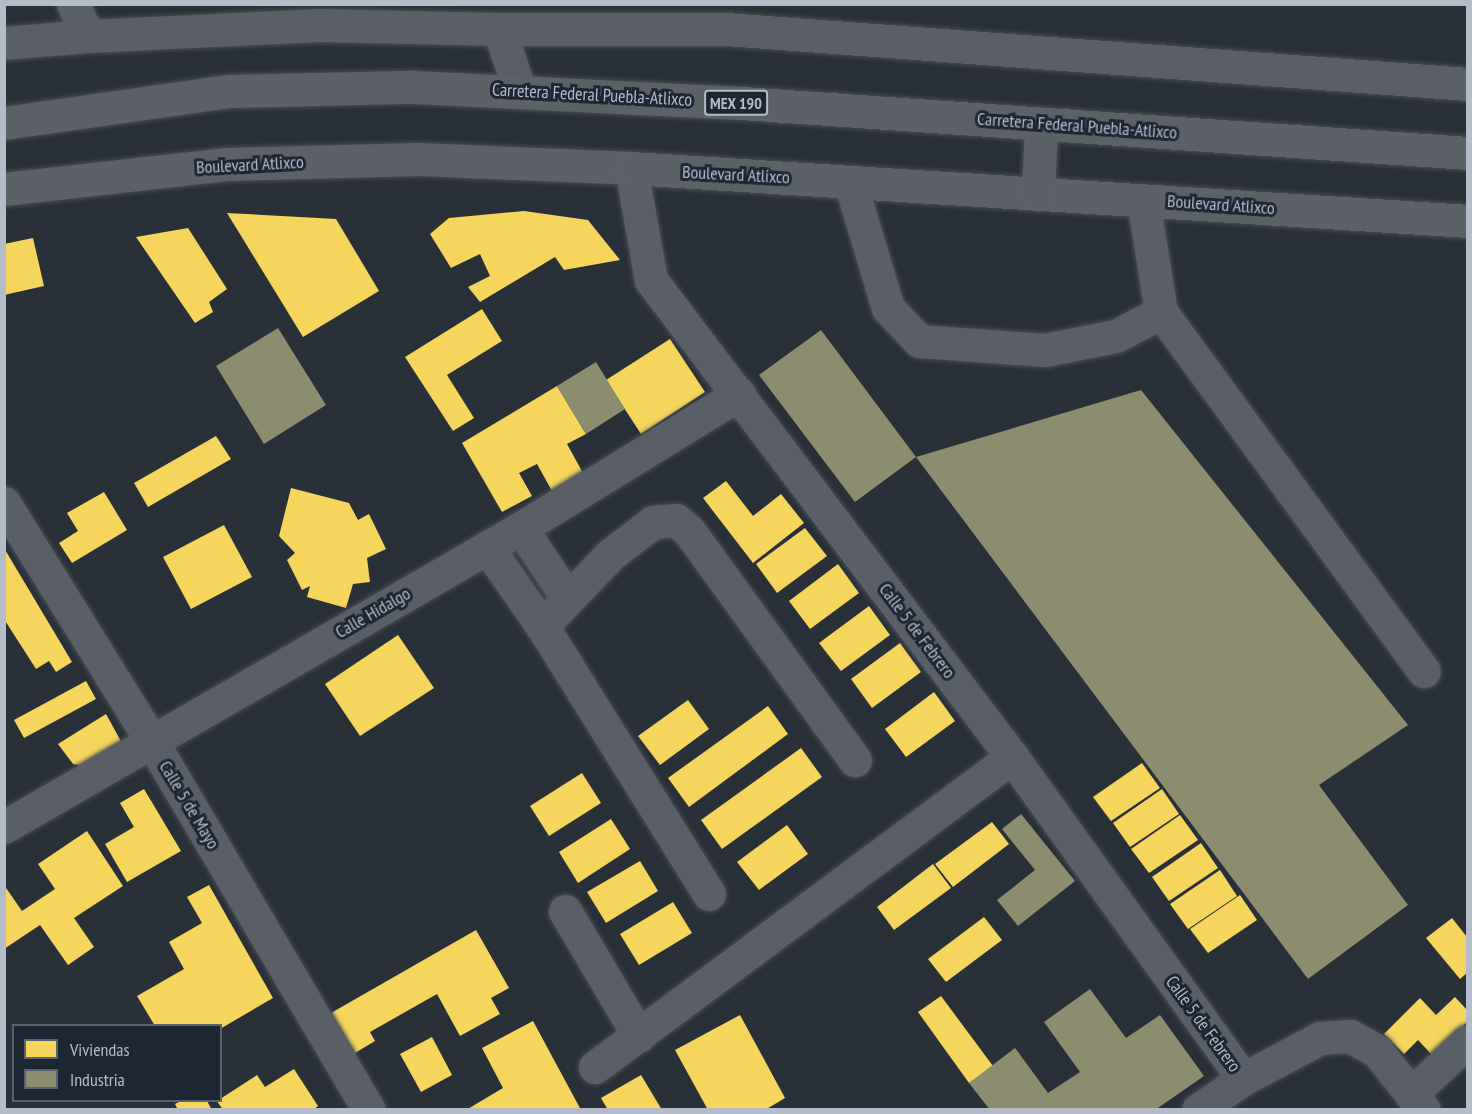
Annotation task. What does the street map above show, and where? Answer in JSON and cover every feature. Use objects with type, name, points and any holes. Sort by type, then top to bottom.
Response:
[{"type":"main road","name":"Carretera Federal Puebla-Atlixco","points":[[4,123],[230,91],[413,87],[520,91],[1467,153]]},
{"type":"main road","points":[[1038,194],[1041,124]]},
{"type":"main road","name":"Boulevard Atlixco","points":[[5,190],[226,164],[419,159],[631,168],[1467,220]]},
{"type":"street","points":[[73,4],[88,36]]},
{"type":"street","points":[[4,44],[325,15],[499,29],[726,29],[1467,84]]},
{"type":"street","points":[[499,29],[520,91]]},
{"type":"street","name":"Calle 5 de Febrero","points":[[631,168],[651,280],[1012,757],[1243,1079]]},
{"type":"street","points":[[850,182],[888,308],[919,341],[1045,350],[1116,336],[1161,312]]},
{"type":"street","points":[[1143,200],[1161,312],[1424,671]]},
{"type":"street","name":"Calle Hidalgo","points":[[4,827],[521,528],[739,394]]},
{"type":"street","name":"Calle 5 de Mayo","points":[[4,504],[151,740],[369,1110]]},
{"type":"street","points":[[542,626],[610,555],[653,522],[676,520],[688,531],[855,760]]},
{"type":"street","points":[[521,528],[568,599]]},
{"type":"street","points":[[487,547],[542,626],[709,894]]},
{"type":"street","points":[[596,1067],[1012,757]]},
{"type":"street","points":[[565,911],[639,1036]]},
{"type":"street","points":[[1198,1110],[1243,1079],[1320,1038],[1350,1036],[1377,1051],[1418,1101],[1467,1041]]},
{"type":"building: Viviendas","points":[[524,211],[588,220],[620,260],[564,270],[555,257],[480,302],[468,287],[490,276],[480,254],[451,268],[430,234],[449,218]]},
{"type":"building: Viviendas","points":[[227,213],[336,219],[379,291],[303,337]]},
{"type":"building: Viviendas","points":[[188,228],[227,289],[209,302],[213,312],[195,323],[136,237]]},
{"type":"building: Viviendas","points":[[33,238],[44,286],[4,295],[4,244]]},
{"type":"building: Viviendas","points":[[482,309],[502,341],[447,375],[474,418],[453,431],[405,357]]},
{"type":"building: Viviendas","points":[[670,339],[705,392],[641,434],[606,380]]},
{"type":"building: Viviendas","points":[[557,386],[586,434],[567,444],[583,473],[552,491],[537,464],[519,473],[532,496],[502,512],[462,443]]},
{"type":"building: Viviendas","points":[[216,436],[231,459],[148,507],[134,483]]},
{"type":"building: Viviendas","points":[[726,481],[753,516],[781,494],[804,523],[753,563],[703,498]]},
{"type":"building: Viviendas","points":[[291,488],[349,503],[358,520],[369,514],[386,549],[367,558],[370,582],[353,584],[346,608],[307,597],[310,586],[302,590],[287,560],[295,553],[279,536]]},
{"type":"building: Viviendas","points":[[104,492],[127,530],[72,563],[59,543],[78,531],[67,513]]},
{"type":"building: Viviendas","points":[[224,525],[252,577],[191,609],[163,557]]},
{"type":"building: Viviendas","points":[[805,528],[827,556],[777,593],[756,564]]},
{"type":"building: Viviendas","points":[[4,548],[72,662],[56,672],[49,661],[36,669],[4,619]]},
{"type":"building: Viviendas","points":[[838,564],[859,593],[810,629],[789,601]]},
{"type":"building: Viviendas","points":[[869,606],[890,635],[841,671],[819,643]]},
{"type":"building: Viviendas","points":[[398,635],[434,688],[360,736],[325,684]]},
{"type":"building: Viviendas","points":[[900,643],[921,672],[872,708],[851,679]]},
{"type":"building: Viviendas","points":[[86,681],[96,699],[24,738],[14,720]]},
{"type":"building: Viviendas","points":[[934,692],[955,721],[906,757],[885,729]]},
{"type":"building: Viviendas","points":[[688,700],[709,729],[660,765],[638,736]]},
{"type":"building: Viviendas","points":[[768,706],[788,734],[689,807],[668,778]]},
{"type":"building: Viviendas","points":[[106,714],[123,745],[85,766],[73,764],[58,744]]},
{"type":"building: Viviendas","points":[[801,748],[822,777],[722,849],[701,820]]},
{"type":"building: Viviendas","points":[[1142,763],[1160,788],[1111,821],[1093,797]]},
{"type":"building: Viviendas","points":[[582,773],[601,803],[549,836],[530,806]]},
{"type":"building: Viviendas","points":[[144,789],[181,851],[127,882],[105,844],[134,827],[120,803]]},
{"type":"building: Viviendas","points":[[1162,789],[1179,814],[1130,847],[1113,823]]},
{"type":"building: Viviendas","points":[[1180,815],[1198,840],[1149,873],[1131,849]]},
{"type":"building: Viviendas","points":[[611,819],[630,849],[578,883],[559,852]]},
{"type":"building: Viviendas","points":[[992,822],[1009,844],[953,887],[935,864]]},
{"type":"building: Viviendas","points":[[787,825],[808,854],[759,890],[737,862]]},
{"type":"building: Viviendas","points":[[87,831],[123,886],[74,918],[94,947],[68,965],[40,925],[4,949],[4,885],[22,911],[55,889],[38,864]]},
{"type":"building: Viviendas","points":[[1201,843],[1218,868],[1169,901],[1152,877]]},
{"type":"building: Viviendas","points":[[640,861],[658,891],[606,923],[587,892]]},
{"type":"building: Viviendas","points":[[933,864],[951,888],[894,930],[877,907]]},
{"type":"building: Viviendas","points":[[1220,870],[1237,896],[1188,929],[1170,904]]},
{"type":"building: Viviendas","points":[[209,885],[273,998],[222,1028],[222,1024],[154,1024],[137,996],[184,969],[169,942],[202,923],[187,897]]},
{"type":"building: Viviendas","points":[[1240,895],[1257,920],[1208,953],[1190,929]]},
{"type":"building: Viviendas","points":[[673,902],[692,933],[639,965],[620,934]]},
{"type":"building: Viviendas","points":[[984,917],[1002,940],[946,982],[928,959]]},
{"type":"building: Viviendas","points":[[1452,918],[1467,937],[1467,973],[1460,979],[1426,938]]},
{"type":"building: Viviendas","points":[[476,930],[509,988],[491,998],[500,1014],[460,1036],[437,994],[370,1032],[375,1041],[355,1053],[331,1013]]},
{"type":"building: Viviendas","points":[[941,996],[993,1066],[969,1083],[918,1012]]},
{"type":"building: Viviendas","points":[[1455,997],[1467,1010],[1467,1022],[1433,1056],[1418,1040],[1404,1054],[1384,1034],[1420,998],[1436,1015]]},
{"type":"building: Viviendas","points":[[740,1015],[785,1098],[765,1110],[708,1110],[675,1050]]},
{"type":"building: Viviendas","points":[[533,1021],[581,1110],[466,1110],[503,1088],[482,1048]]},
{"type":"building: Viviendas","points":[[432,1037],[452,1075],[421,1092],[400,1054]]},
{"type":"building: Viviendas","points":[[294,1069],[318,1106],[313,1110],[223,1110],[218,1102],[222,1102],[222,1098],[257,1075],[265,1087]]},
{"type":"building: Viviendas","points":[[641,1075],[662,1110],[608,1110],[601,1098]]},
{"type":"building: Viviendas","points":[[208,1102],[212,1110],[178,1110],[175,1104]]},
{"type":"building: Industria","points":[[278,328],[326,405],[264,444],[216,366]]},
{"type":"building: Industria","points":[[821,330],[916,457],[855,502],[759,375]]},
{"type":"building: Industria","points":[[596,362],[625,409],[586,434],[557,386]]},
{"type":"building: Industria","points":[[1141,390],[1408,725],[1319,785],[1408,905],[1308,979],[916,457]]},
{"type":"building: Industria","points":[[1021,814],[1075,881],[1018,926],[997,900],[1035,870],[1002,829]]},
{"type":"building: Industria","points":[[1090,989],[1126,1038],[1160,1015],[1204,1076],[1155,1110],[990,1110],[969,1083],[1015,1048],[1048,1093],[1080,1072],[1044,1022]]}]
